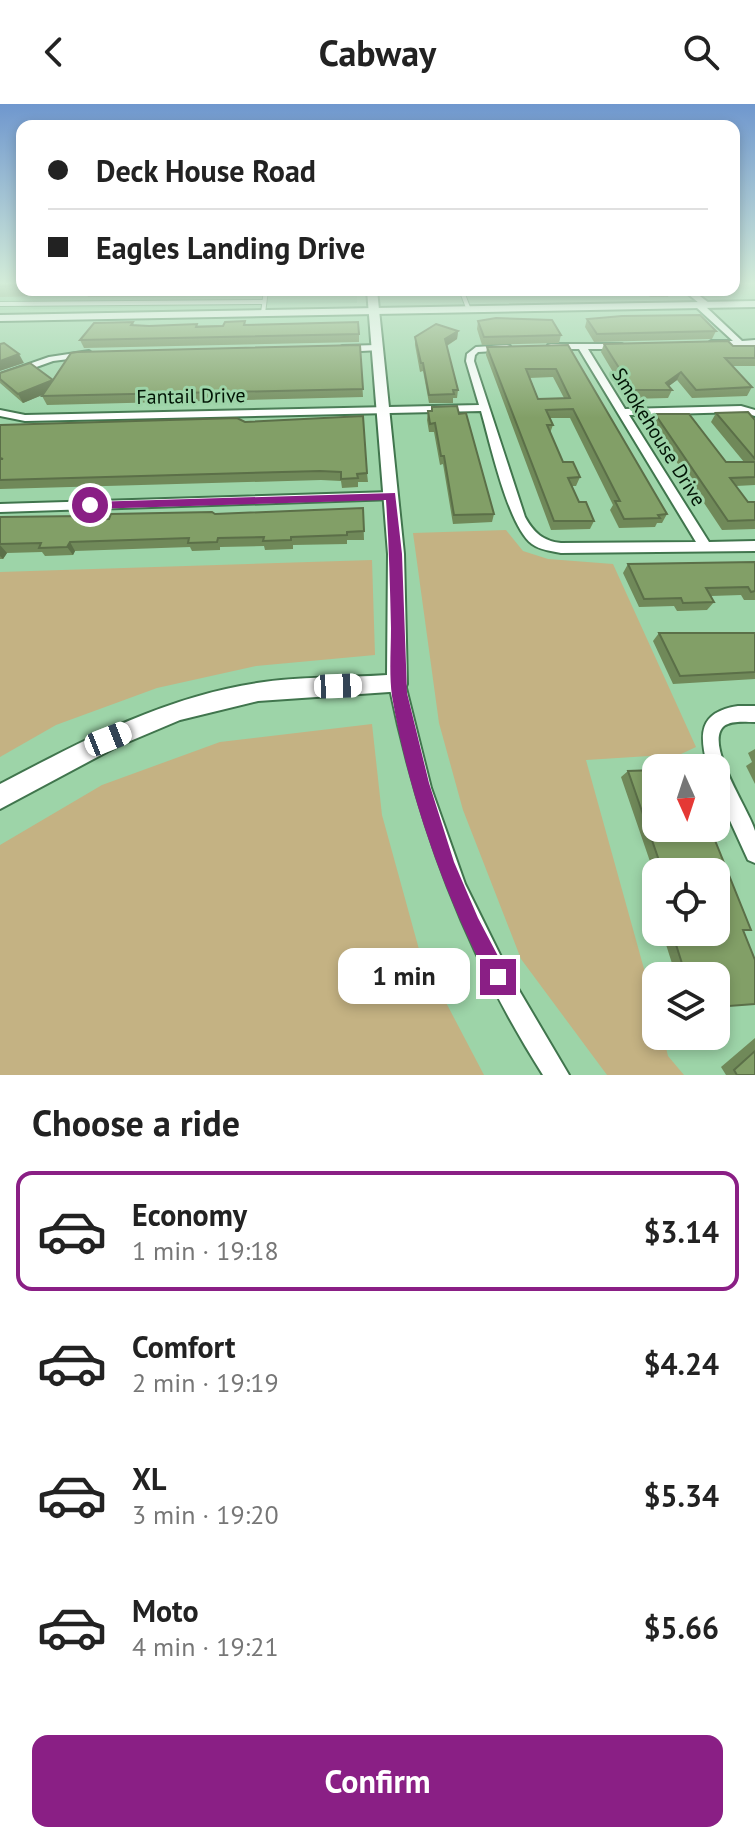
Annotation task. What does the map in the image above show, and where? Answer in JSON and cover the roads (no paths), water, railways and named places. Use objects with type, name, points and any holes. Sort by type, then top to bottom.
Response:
[{"type":"street","points":[[375,327],[396,554],[397,684],[421,783],[445,862],[471,925],[518,1016],[557,1075]]},
{"type":"street","points":[[723,327],[741,344]]},
{"type":"street","points":[[696,344],[755,343]]},
{"type":"street","points":[[537,348],[624,346]]},
{"type":"street","name":"Smokehouse Drive","points":[[582,347],[706,547]]},
{"type":"street","points":[[331,349],[377,348]]},
{"type":"street","points":[[522,348],[476,350],[471,354],[470,361],[519,517],[528,536],[542,546],[601,549],[755,546]]},
{"type":"street","points":[[0,377],[52,359],[100,353]]},
{"type":"street","name":"Fantail Drive","points":[[0,413],[25,418],[485,408]]},
{"type":"street","points":[[622,412],[741,409],[755,413]]},
{"type":"street","points":[[0,508],[391,496]]},
{"type":"street","points":[[0,797],[108,739],[179,710],[258,692],[397,684]]},
{"type":"street","points":[[755,714],[723,718],[712,726],[708,739],[713,759],[755,853]]}]
